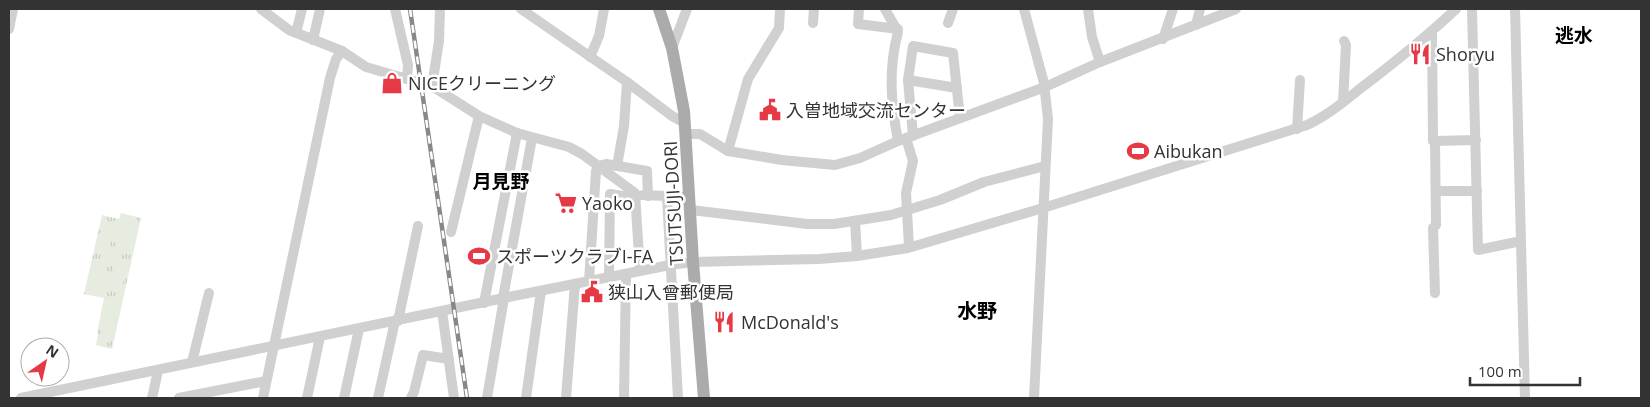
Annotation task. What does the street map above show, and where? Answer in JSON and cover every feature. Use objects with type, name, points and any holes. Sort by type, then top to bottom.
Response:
[{"type":"main road","name":"TSUTSUJI-DORI","points":[[659,9],[672,48],[686,128],[693,262],[704,398]]},
{"type":"street","points":[[9,29],[13,9]]},
{"type":"street","points":[[261,9],[289,30],[342,51],[366,67],[432,86],[479,116],[517,133],[569,147],[598,166],[636,195],[640,271]]},
{"type":"street","points":[[296,33],[302,9]]},
{"type":"street","points":[[314,40],[320,9]]},
{"type":"street","points":[[395,9],[408,65],[407,79]]},
{"type":"street","points":[[432,86],[440,41],[440,9]]},
{"type":"street","points":[[521,9],[627,82],[686,128],[728,151],[782,160],[835,165],[860,158],[906,138],[1045,87],[1100,62],[1236,9]]},
{"type":"street","points":[[590,57],[599,36],[604,9]]},
{"type":"street","points":[[672,48],[687,9]]},
{"type":"street","points":[[728,151],[748,79],[779,28],[780,9]]},
{"type":"street","points":[[813,23],[814,9]]},
{"type":"street","points":[[859,9],[858,24],[894,25]]},
{"type":"street","points":[[885,9],[898,32],[893,56],[892,106],[906,138],[913,161],[906,193],[909,247]]},
{"type":"street","points":[[894,25],[896,9]]},
{"type":"street","points":[[948,23],[953,9]]},
{"type":"street","points":[[1024,9],[1045,87],[1048,119],[1034,398]]},
{"type":"street","points":[[1088,9],[1092,36],[1100,62]]},
{"type":"street","points":[[1163,39],[1172,9]]},
{"type":"street","points":[[1196,26],[1200,9]]},
{"type":"street","points":[[21,398],[48,396],[192,362],[640,271],[693,262],[819,259],[858,256],[909,247],[1043,208],[1297,129],[1319,120],[1432,32],[1456,9]]},
{"type":"street","points":[[1472,9],[1478,250],[1521,241]]},
{"type":"street","points":[[1515,9],[1525,398]]},
{"type":"street","points":[[1432,32],[1433,140],[1435,141],[1436,192],[1436,225],[1433,228],[1435,293]]},
{"type":"street","points":[[1343,102],[1346,45],[1344,41]]},
{"type":"street","points":[[906,138],[908,80],[913,46],[954,53],[960,118]]},
{"type":"street","points":[[263,398],[330,78],[336,59],[342,51]]},
{"type":"street","points":[[908,80],[956,88]]},
{"type":"street","points":[[1297,129],[1300,80]]},
{"type":"street","points":[[617,166],[624,126],[627,82]]},
{"type":"street","points":[[451,232],[479,116]]},
{"type":"street","points":[[484,303],[517,133]]},
{"type":"street","points":[[487,398],[532,138]]},
{"type":"street","points":[[1435,141],[1476,140]]},
{"type":"street","points":[[598,166],[606,164],[647,171],[648,196]]},
{"type":"street","points":[[589,281],[596,171],[598,166]]},
{"type":"street","points":[[691,210],[806,224],[831,224],[890,215],[940,200],[984,182],[1046,166]]},
{"type":"street","points":[[1436,192],[1476,191]]},
{"type":"street","points":[[610,277],[610,194],[689,197]]},
{"type":"street","points":[[667,197],[678,398]]},
{"type":"street","points":[[855,221],[858,256]]},
{"type":"street","points":[[378,398],[418,226]]},
{"type":"street","points":[[624,398],[626,274]]},
{"type":"street","points":[[566,398],[576,284]]},
{"type":"street","points":[[526,398],[541,291]]},
{"type":"street","points":[[192,362],[209,293]]},
{"type":"street","points":[[442,310],[453,397]]},
{"type":"street","points":[[344,398],[359,328]]},
{"type":"street","points":[[307,398],[320,336]]},
{"type":"street","points":[[411,398],[423,355],[449,359]]},
{"type":"street","points":[[152,398],[158,371]]},
{"type":"street","points":[[184,398],[221,394],[266,381]]},
{"type":"green space","points":[[121,213],[141,218],[112,349],[96,345],[104,298],[84,294],[102,215],[119,219]]},
{"type":"green space","points":[[124,221],[136,223],[130,249],[119,246]]},
{"type":"green space","points":[[103,223],[115,225],[109,251],[98,248]]},
{"type":"green space","points":[[116,260],[127,263],[122,288],[110,286]]},
{"type":"green space","points":[[95,262],[106,265],[101,290],[89,288]]},
{"type":"green space","points":[[107,300],[119,303],[113,328],[102,325]]},
{"type":"railway","points":[[410,9],[467,398]]},
{"type":"place","name":"Shoryu","points":[[1420,54]]},
{"type":"place","name":"NICEクリーニング","points":[[392,83]]},
{"type":"place","name":"入曽地域交流センター","points":[[770,110]]},
{"type":"place","name":"Aibukan","points":[[1138,151]]},
{"type":"place","name":"Yaoko","points":[[566,203]]},
{"type":"place","name":"スポーツクラブI-FA","points":[[479,256]]},
{"type":"place","name":"狭山入曾郵便局","points":[[592,292]]},
{"type":"place","name":"McDonald's","points":[[724,322]]},
{"type":"district","name":"逃水","points":[[1574,35]]},
{"type":"district","name":"月見野","points":[[501,181]]},
{"type":"district","name":"水野","points":[[977,310]]}]
